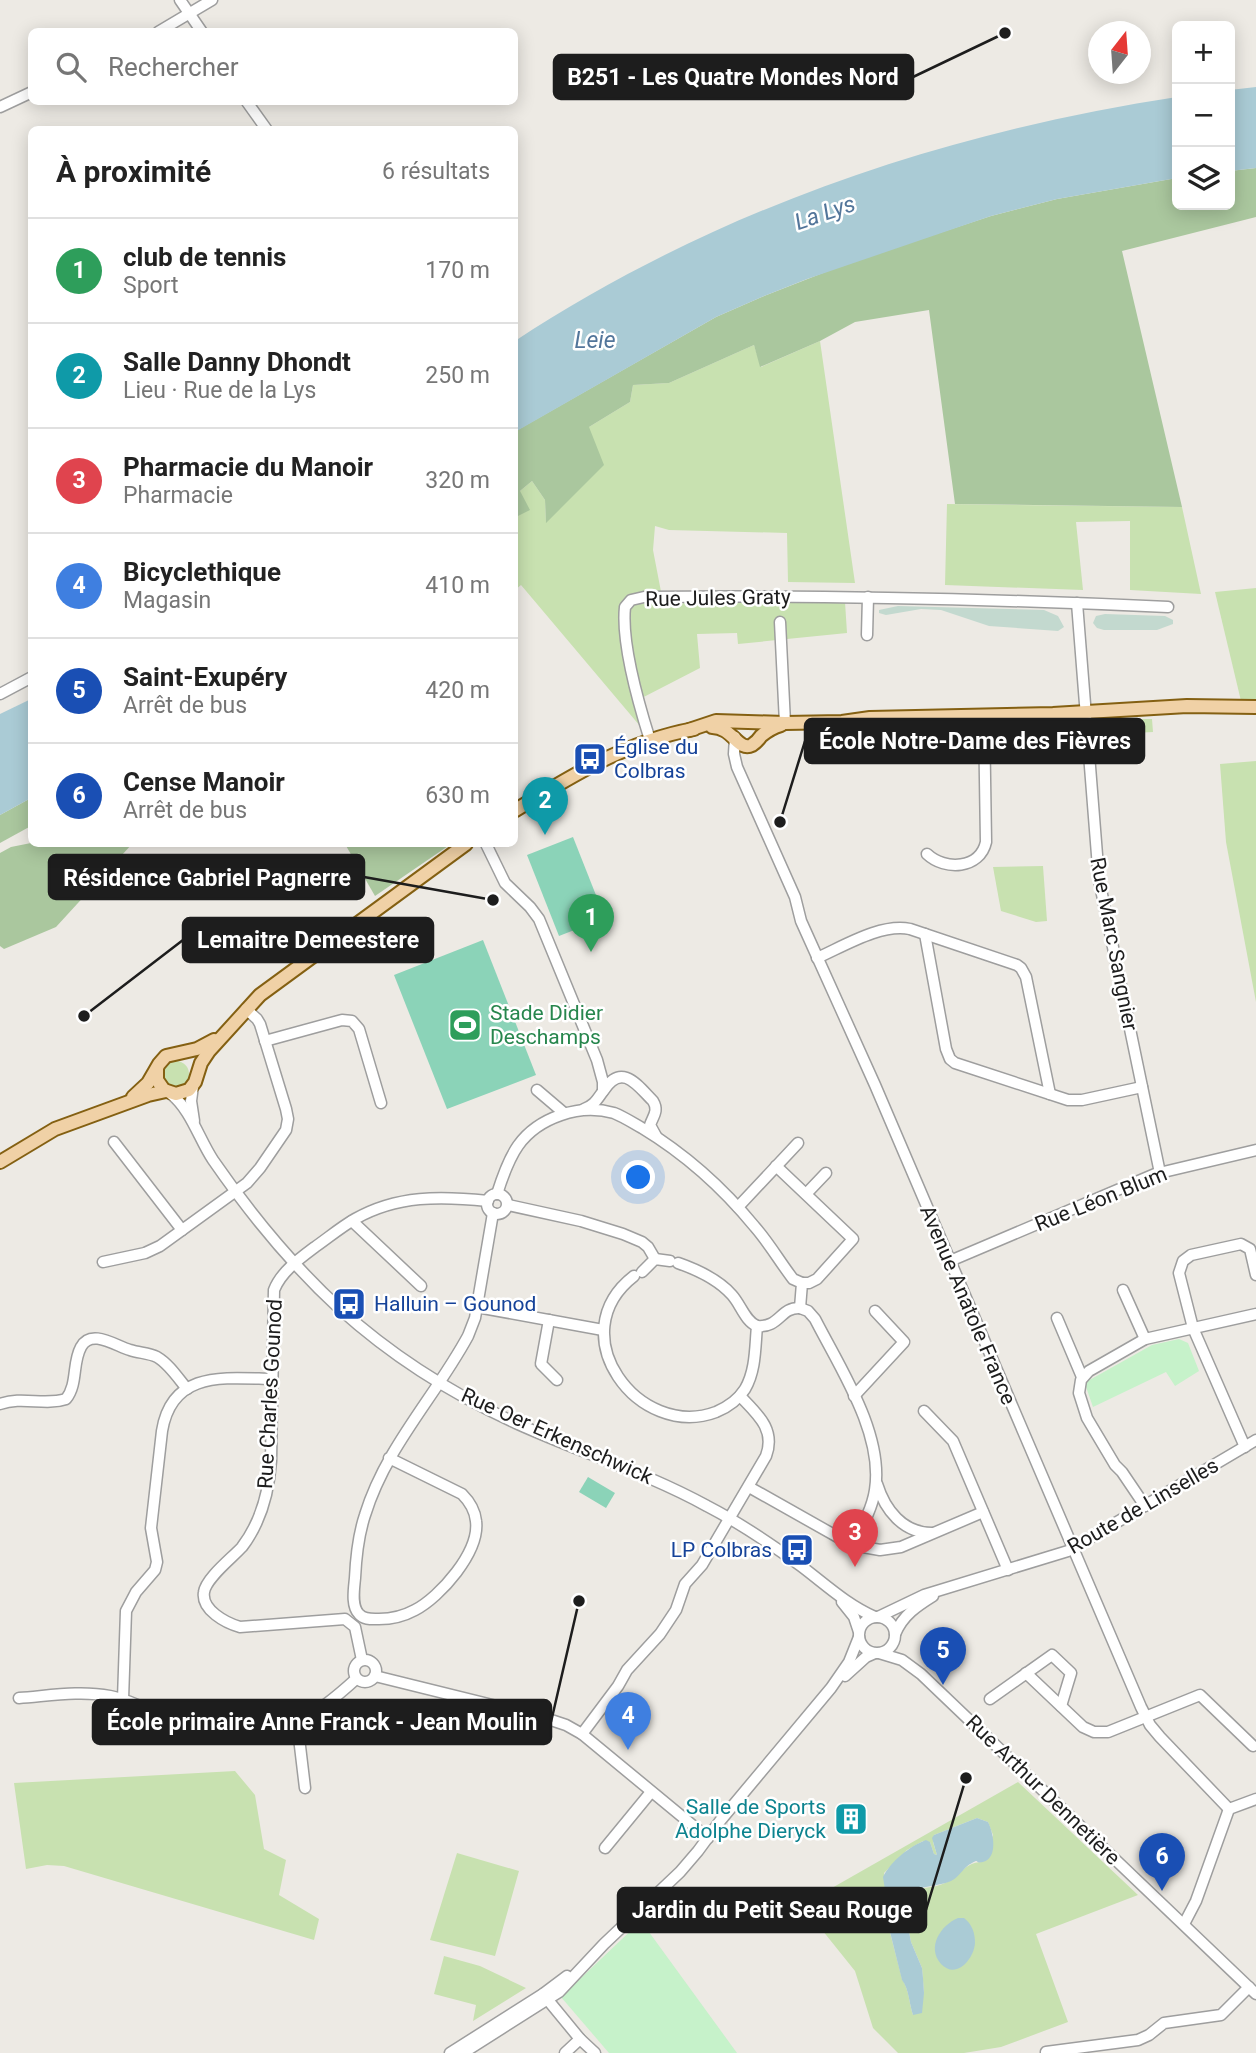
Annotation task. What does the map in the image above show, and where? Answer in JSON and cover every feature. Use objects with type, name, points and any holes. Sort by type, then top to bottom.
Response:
[{"type":"main road","points":[[518,809],[605,758],[650,740],[711,722],[842,722],[864,718],[984,716],[1187,706],[1256,707]]},
{"type":"main road","points":[[734,737],[736,727],[747,721]]},
{"type":"main road","points":[[747,721],[758,728],[759,734],[754,743]]},
{"type":"main road","points":[[689,730],[719,727],[728,731],[741,745],[754,743],[767,731],[785,723]]},
{"type":"main road","points":[[0,1162],[51,1131],[154,1093],[183,1093],[195,1081],[204,1058],[265,990],[462,847]]},
{"type":"main road","points":[[119,1106],[144,1088],[164,1058],[197,1049],[226,1031]]},
{"type":"main road","points":[[176,1054],[184,1055],[196,1067],[195,1081]]},
{"type":"main road","points":[[157,1069],[157,1080],[168,1093]]},
{"type":"street","points":[[180,0],[199,28]]},
{"type":"street","points":[[165,28],[212,0]]},
{"type":"street","points":[[0,107],[28,94]]},
{"type":"street","points":[[249,105],[264,126]]},
{"type":"street","name":"Rue Jules Graty","points":[[650,740],[631,671],[624,610],[631,600],[644,597],[868,597],[1168,607]]},
{"type":"street","points":[[867,635],[868,597]]},
{"type":"street","points":[[1077,603],[1085,712]]},
{"type":"street","points":[[780,622],[785,723]]},
{"type":"street","points":[[0,694],[28,679]]},
{"type":"street","name":"Rue Marc Sangnier","points":[[1085,712],[1099,880],[1160,1172]]},
{"type":"street","points":[[927,855],[940,863],[963,864],[973,862],[983,851],[986,842],[984,716]]},
{"type":"street","name":"Avenue Anatole France","points":[[734,737],[735,760],[795,897],[801,921],[848,1023],[1145,1716],[1160,1737],[1229,1809]]},
{"type":"street","points":[[743,777],[743,756],[754,743]]},
{"type":"street","points":[[487,847],[505,883],[539,919],[597,1060],[603,1082],[601,1106],[608,1112]]},
{"type":"street","points":[[817,958],[887,928],[902,928],[1021,968],[1026,977],[1050,1094]]},
{"type":"street","points":[[925,934],[950,1059],[962,1066],[1068,1100],[1082,1100],[1142,1087]]},
{"type":"street","points":[[103,1262],[153,1250],[182,1230],[254,1176],[284,1136],[288,1125],[284,1101],[257,1019],[246,1009]]},
{"type":"street","points":[[265,1041],[342,1020],[352,1021],[359,1029],[382,1103]]},
{"type":"street","points":[[597,1060],[607,1072],[626,1077],[653,1101],[656,1109],[650,1127],[656,1137]]},
{"type":"street","points":[[497,1194],[516,1147],[534,1129],[564,1113],[593,1105],[618,1077]]},
{"type":"street","name":"Rue Oer Erkenschwick","points":[[195,1081],[191,1107],[197,1132]]},
{"type":"street","points":[[537,1090],[564,1113]]},
{"type":"street","name":"Rue Oer Erkenschwick","points":[[168,1093],[182,1105],[209,1154],[274,1242],[357,1323],[398,1354],[439,1382],[502,1416],[662,1483],[730,1518],[859,1609],[876,1617]]},
{"type":"street","points":[[580,1110],[608,1112],[624,1117],[656,1137],[694,1165],[737,1207],[793,1279],[802,1283],[817,1279],[853,1239],[776,1166]]},
{"type":"street","points":[[635,1124],[643,1125],[654,1117]]},
{"type":"street","points":[[114,1142],[182,1230]]},
{"type":"street","points":[[737,1207],[798,1143]]},
{"type":"street","name":"Rue Léon Blum","points":[[950,1261],[1160,1172],[1256,1150]]},
{"type":"street","points":[[806,1194],[826,1173]]},
{"type":"street","points":[[497,1194],[504,1196],[508,1205],[502,1213],[493,1213],[489,1209],[488,1200],[497,1194]]},
{"type":"street","name":"Rue Charles Gounod","points":[[362,1660],[357,1631],[353,1624],[345,1619],[240,1627],[217,1615],[207,1605],[204,1595],[206,1586],[247,1540],[261,1512],[270,1475],[274,1290],[294,1264],[352,1221],[381,1208],[416,1198],[447,1196],[488,1200]]},
{"type":"street","points":[[508,1205],[581,1221],[624,1234],[642,1242],[655,1259]]},
{"type":"street","points":[[389,1458],[462,1494],[475,1513],[476,1530],[471,1547],[459,1567],[428,1602],[399,1617],[364,1618],[356,1611],[354,1597],[358,1546],[364,1516],[389,1458],[468,1336],[477,1307],[493,1213]]},
{"type":"street","points":[[352,1221],[421,1286]]},
{"type":"street","points":[[1245,1447],[1193,1328],[1179,1268],[1183,1261],[1194,1254],[1238,1244],[1253,1248],[1256,1275]]},
{"type":"street","points":[[655,1259],[697,1270],[720,1284],[734,1297],[750,1322],[757,1326],[773,1324],[788,1309],[800,1308],[808,1311],[815,1319],[872,1436],[876,1476],[871,1506],[852,1545]]},
{"type":"street","points":[[655,1259],[615,1295],[604,1319],[603,1330],[611,1365],[621,1381],[636,1396],[661,1410],[686,1416],[706,1415],[727,1407],[740,1396],[751,1374],[757,1326]]},
{"type":"street","points":[[800,1308],[802,1283]]},
{"type":"street","points":[[1123,1290],[1145,1339]]},
{"type":"street","points":[[477,1307],[603,1330]]},
{"type":"street","points":[[854,1396],[904,1342],[874,1311]]},
{"type":"street","points":[[1144,1506],[1087,1418],[1079,1393],[1082,1377],[1145,1339],[1256,1314]]},
{"type":"street","points":[[1057,1318],[1082,1377]]},
{"type":"street","points":[[549,1320],[541,1364],[557,1380]]},
{"type":"street","points":[[0,1404],[11,1400],[64,1400],[72,1388],[79,1350],[89,1339],[100,1339],[157,1357],[187,1389]]},
{"type":"street","points":[[123,1699],[126,1611],[136,1592],[157,1566],[151,1528],[163,1427],[169,1409],[176,1399],[197,1383],[212,1379],[272,1379]]},
{"type":"street","points":[[582,1734],[627,1670],[662,1632],[679,1605],[685,1584],[700,1567],[768,1451],[769,1435],[764,1422],[740,1396]]},
{"type":"street","points":[[925,1411],[953,1441],[1008,1570]]},
{"type":"street","name":"Route de Linselles","points":[[876,1617],[924,1595],[1073,1549],[1256,1440]]},
{"type":"street","points":[[876,1476],[884,1501],[903,1524],[916,1531],[934,1532]]},
{"type":"street","points":[[749,1487],[852,1545],[871,1550],[891,1550],[983,1512]]},
{"type":"street","name":"Rue Oer Erkenschwick","points":[[830,1589],[852,1614],[859,1634]]},
{"type":"street","name":"Route de Linselles","points":[[895,1635],[902,1620],[910,1612],[946,1589]]},
{"type":"street","points":[[463,2053],[545,1997],[656,1896],[685,1866],[831,1688],[849,1662],[864,1622],[876,1617],[890,1622],[895,1635],[891,1647],[864,1658],[831,1688]]},
{"type":"street","points":[[859,1634],[863,1647],[877,1653]]},
{"type":"street","name":"Rue Arthur Dennetière","points":[[895,1635],[903,1652],[921,1674],[1253,1990]]},
{"type":"street","name":"Rue Arthur Dennetière","points":[[877,1653],[902,1660],[921,1674]]},
{"type":"street","points":[[990,1699],[1052,1655],[1071,1673],[1061,1706]]},
{"type":"street","points":[[362,1660],[368,1660],[373,1664],[375,1676],[362,1682],[356,1679],[354,1667],[362,1660]]},
{"type":"street","points":[[1026,1673],[1086,1728],[1099,1732],[1111,1731],[1200,1695],[1253,1746]]},
{"type":"street","points":[[375,1676],[566,1725],[582,1734],[708,1838]]},
{"type":"street","points":[[19,1698],[93,1694],[123,1699],[179,1723],[201,1728],[267,1728],[297,1721],[331,1702],[356,1679]]},
{"type":"street","points":[[297,1721],[305,1788]]},
{"type":"street","points":[[605,1848],[651,1792]]},
{"type":"street","points":[[1184,1924],[1201,1890],[1229,1809],[1256,1799]]},
{"type":"street","points":[[1045,2052],[1138,2040],[1164,2023],[1221,2015],[1253,1990]]},
{"type":"street","points":[[545,1997],[595,2053]]},
{"type":"street","points":[[450,2053],[545,1997]]},
{"type":"street","points":[[565,2053],[580,2039]]},
{"type":"green space","points":[[1256,168],[1256,217],[1122,251],[1182,507],[955,504],[929,310],[855,322],[820,341],[760,367],[754,345],[669,383],[633,385],[630,402],[589,427],[604,465],[546,523],[545,500],[532,481],[520,491],[530,510],[518,516],[518,430],[716,317],[764,296],[851,262],[991,216],[1057,199],[1172,179],[1172,210],[1235,210],[1235,170]]},
{"type":"green space","points":[[820,341],[855,583],[788,582],[787,533],[669,530],[655,526],[653,550],[663,602],[845,602],[847,633],[738,644],[737,633],[697,634],[700,668],[634,702],[640,726],[521,585],[518,588],[520,491],[532,481],[545,500],[546,522],[589,427],[630,402],[633,385],[669,383],[754,345],[761,367]]},
{"type":"green space","points":[[947,504],[1182,507],[1201,594],[1130,590],[1130,521],[1076,522],[1083,590],[945,585]]},
{"type":"green space","points":[[1256,588],[1256,701],[1241,701],[1215,592]]},
{"type":"green space","points":[[898,606],[1044,610],[1058,616],[1064,627],[1058,631],[989,626],[941,610],[921,609],[886,615],[879,613],[879,610]]},
{"type":"green space","points":[[1096,616],[1165,616],[1173,620],[1173,624],[1157,630],[1097,628],[1093,623]]},
{"type":"green space","points":[[1134,719],[1152,719],[1153,732],[1097,735],[1096,726],[1101,721],[1115,721],[1119,725],[1129,724]]},
{"type":"green space","points":[[1256,761],[1256,1002],[1226,842],[1220,764]]},
{"type":"green space","points":[[28,800],[28,828],[0,843],[0,815]]},
{"type":"green space","points":[[573,837],[605,918],[559,936],[527,855]]},
{"type":"green space","points":[[28,844],[28,847],[129,847],[56,927],[4,949],[0,946],[0,853],[11,847]]},
{"type":"green space","points":[[347,847],[447,847],[375,896]]},
{"type":"green space","points":[[1043,866],[1047,921],[1036,922],[1001,911],[993,867]]},
{"type":"green space","name":"Stade Didier Deschamps","points":[[483,940],[536,1075],[447,1109],[394,975]]},
{"type":"green space","points":[[176,1061],[185,1065],[189,1074],[185,1083],[176,1087],[167,1083],[163,1074],[167,1065]]},
{"type":"green space","points":[[1179,1339],[1188,1343],[1199,1371],[1175,1386],[1166,1372],[1093,1407],[1086,1382],[1152,1345]]},
{"type":"green space","points":[[588,1477],[615,1493],[606,1508],[579,1492]]},
{"type":"green space","points":[[235,1771],[255,1795],[264,1849],[286,1860],[279,1895],[319,1919],[314,1940],[64,1866],[47,1865],[26,1869],[14,1783]]},
{"type":"green space","points":[[1018,1782],[1138,1895],[1036,1934],[1068,2022],[1001,2047],[964,2053],[898,2053],[873,2028],[855,1971],[802,1905]],"holes":[[[977,1818],[988,1822],[993,1835],[983,1862],[972,1864],[945,1883],[908,1894],[908,1927],[922,1968],[924,1993],[913,2015],[886,1917],[891,1910],[884,1873],[907,1850],[923,1841],[930,1842],[934,1854],[937,1855],[934,1835]]]},
{"type":"green space","points":[[457,1853],[519,1871],[495,1956],[430,1940]]},
{"type":"green space","points":[[641,1921],[737,2053],[609,2053],[561,1997]]},
{"type":"green space","points":[[444,1956],[480,1966],[526,1988],[473,2021],[476,2005],[434,1994]]},
{"type":"water","points":[[1256,87],[1256,168],[1235,170],[1235,89]]},
{"type":"water","name":"Leie","points":[[1172,98],[1172,179],[1057,199],[991,216],[807,279],[716,317],[518,430],[518,339],[590,295],[669,253],[750,216],[832,183],[917,155],[1090,112]]},
{"type":"water","points":[[28,700],[28,800],[0,815],[0,714]]},
{"type":"water","points":[[977,1818],[988,1822],[992,1831],[993,1850],[988,1860],[976,1861],[951,1881],[908,1894],[908,1927],[922,1968],[924,1993],[922,2013],[913,2015],[886,1916],[891,1908],[887,1903],[883,1877],[902,1855],[926,1840],[937,1855],[932,1838],[934,1835]]},
{"type":"water","points":[[958,1918],[964,1918],[969,1923],[974,1932],[975,1943],[968,1961],[952,1970],[941,1964],[935,1944],[941,1931]]},
{"type":"place","name":"B251 - Les Quatre Mondes Nord","points":[[1005,33]]},
{"type":"place","name":"Église du Colbras","points":[[590,759]]},
{"type":"place","name":"École Notre-Dame des Fièvres","points":[[780,822]]},
{"type":"place","name":"Salle Danny Dhondt","points":[[545,835]]},
{"type":"place","name":"Résidence Gabriel Pagnerre","points":[[493,900]]},
{"type":"place","name":"club de tennis","points":[[591,952]]},
{"type":"place","name":"Lemaitre Demeestere","points":[[84,1016]]},
{"type":"place","name":"Stade Didier Deschamps","points":[[465,1025]]},
{"type":"place","name":"Halluin – Gounod","points":[[349,1304]]},
{"type":"place","name":"LP Colbras","points":[[797,1550]]},
{"type":"place","name":"Pharmacie du Manoir","points":[[855,1567]]},
{"type":"place","name":"École primaire Anne Franck - Jean Moulin","points":[[579,1601]]},
{"type":"place","name":"Saint-Exupéry","points":[[943,1685]]},
{"type":"place","name":"Bicyclethique","points":[[628,1750]]},
{"type":"place","name":"Jardin du Petit Seau Rouge","points":[[966,1778]]},
{"type":"place","name":"Salle de Sports Adolphe Dieryck","points":[[851,1819]]},
{"type":"place","name":"Cense Manoir","points":[[1162,1891]]},
{"type":"water label","name":"La Lys","points":[[825,213]]}]
